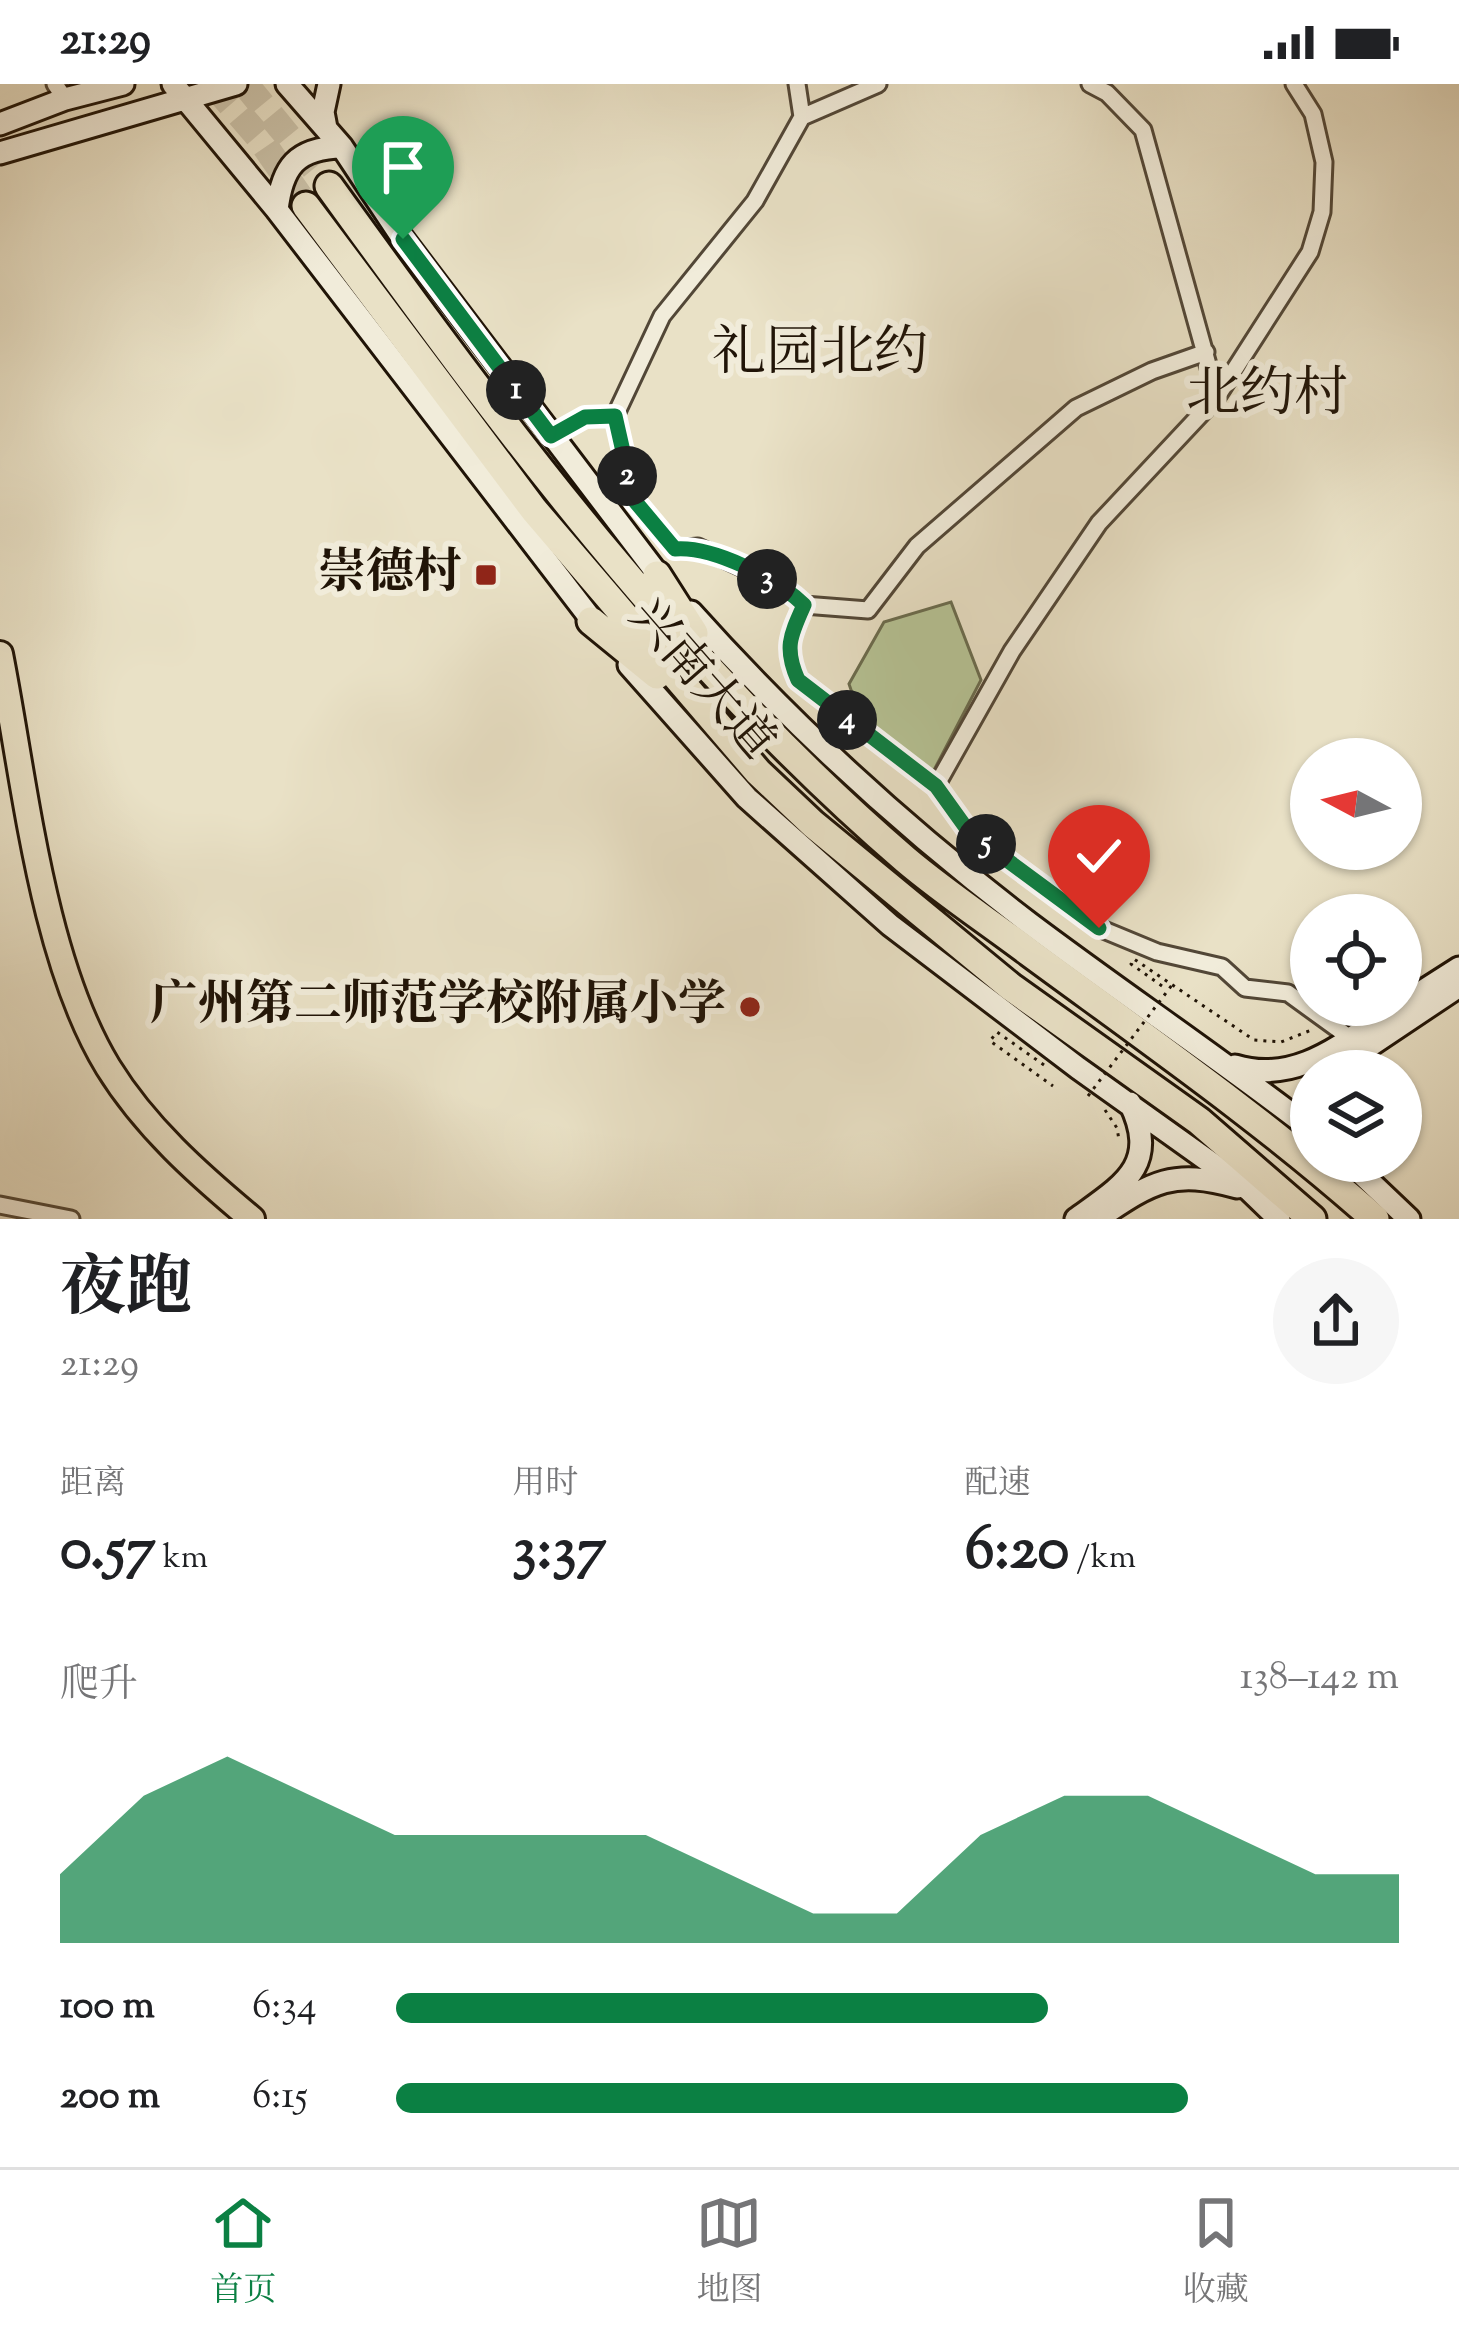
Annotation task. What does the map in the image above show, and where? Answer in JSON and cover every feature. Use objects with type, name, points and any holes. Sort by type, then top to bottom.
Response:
[{"type":"highway","points":[[328,186],[492,412],[739,703],[911,864],[1206,1080],[1375,1219]]},
{"type":"highway","points":[[291,208],[534,510],[758,772],[1011,987],[1199,1120],[1312,1219]]},
{"type":"highway","points":[[657,575],[739,703]]},
{"type":"highway","points":[[591,621],[706,715]]},
{"type":"main road","points":[[5,122],[60,92],[123,84]]},
{"type":"main road","points":[[0,153],[179,91],[236,84]]},
{"type":"main road","name":"兴南大道","points":[[287,84],[342,147],[403,239],[657,575],[760,688],[935,849],[1290,1113]]},
{"type":"main road","points":[[326,128],[323,112],[328,84]]},
{"type":"main road","name":"兴南大道","points":[[179,91],[291,208],[591,621],[765,814],[890,926],[1249,1190],[1280,1219]]},
{"type":"main road","points":[[5,122],[24,129],[23,144]]},
{"type":"main road","points":[[291,208],[282,176],[294,162],[322,147],[342,147]]},
{"type":"main road","points":[[0,654],[54,929],[83,1020],[109,1069],[154,1128],[252,1219]]},
{"type":"main road","points":[[1422,992],[1459,968]]},
{"type":"main road","points":[[1226,1063],[1253,1072],[1280,1073],[1303,1067],[1459,986]]},
{"type":"main road","points":[[1351,1050],[1377,1026]]},
{"type":"main road","points":[[1076,1219],[1134,1174],[1143,1147],[1130,1102]]},
{"type":"main road","points":[[1097,1219],[1149,1184],[1175,1176],[1206,1178],[1249,1190]]},
{"type":"main road","points":[[1370,1182],[1409,1219]]},
{"type":"street","points":[[797,84],[802,117]]},
{"type":"street","points":[[878,84],[802,117],[755,201],[662,316],[615,416],[634,500],[675,549],[698,547],[786,588],[804,605],[868,610],[917,546],[1076,408],[1152,371],[1206,352]]},
{"type":"street","points":[[1090,84],[1143,130],[1217,397]]},
{"type":"street","points":[[936,786],[1012,651],[1099,523],[1217,397],[1304,262],[1321,222],[1324,174],[1310,107],[1294,84]]},
{"type":"street","points":[[551,436],[585,417],[615,416]]},
{"type":"street","points":[[804,605],[791,634],[788,657],[798,680],[936,786],[969,832],[1099,928],[1157,952],[1222,967],[1245,988],[1288,993],[1357,1043]]},
{"type":"street","points":[[0,1205],[71,1219]]},
{"type":"path","points":[[1162,986],[1131,964],[1134,959],[1254,1040],[1281,1042],[1316,1028]]},
{"type":"path","points":[[1088,1096],[1172,985]]},
{"type":"path","points":[[1052,1070],[997,1032],[990,1041],[1053,1086]]},
{"type":"path","points":[[1102,1106],[1118,1128],[1119,1140]]},
{"type":"green space","points":[[951,602],[981,680],[933,772],[861,719],[849,684],[884,622]]},
{"type":"tunnel","points":[[213,84],[258,136],[306,206]]},
{"type":"tunnel","points":[[245,84],[329,186]]},
{"type":"place","name":"崇德村","points":[[486,575]]},
{"type":"place","name":"广州第二师范学校附属小学","points":[[750,1007]]},
{"type":"district","name":"礼园北约","points":[[820,356]]},
{"type":"district","name":"北约村","points":[[1267,397]]},
{"type":"route","points":[[403,239],[551,436],[585,417],[615,416],[634,500],[675,549],[698,547],[786,588],[804,605],[791,634],[788,657],[798,680],[936,786],[969,832],[1099,928]]}]
